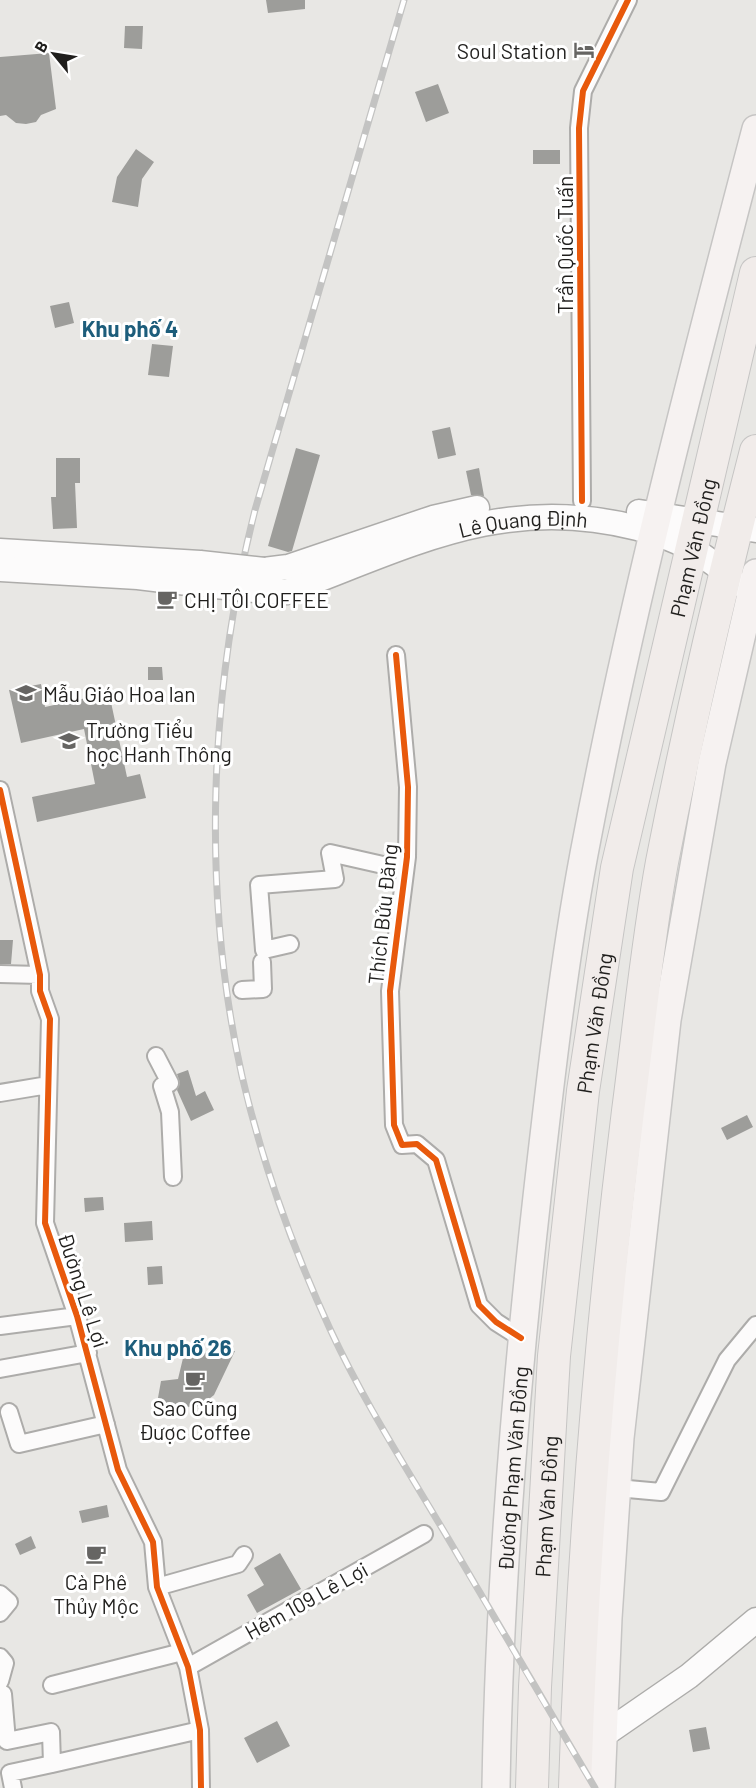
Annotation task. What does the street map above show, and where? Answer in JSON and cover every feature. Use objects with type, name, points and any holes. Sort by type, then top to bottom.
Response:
[{"type":"highway","name":"Phạm Văn Đồng","points":[[532,1788],[537,1645],[554,1356],[583,1091],[617,868],[756,273]]},
{"type":"highway","name":"Phạm Văn Đồng","points":[[575,1788],[589,1504],[615,1215],[662,864],[724,572],[746,529],[756,451]]},
{"type":"main road","name":"Phạm Văn Đồng","points":[[521,1338],[553,1064],[584,856],[656,524],[756,129]]},
{"type":"main road","points":[[726,244],[756,217]]},
{"type":"main road","name":"Lê Quang Định","points":[[264,580],[288,567],[433,518],[480,507],[537,501],[582,501],[694,536],[746,529]]},
{"type":"main road","name":"Lê Quang Định","points":[[264,580],[286,592],[434,536],[483,522],[520,517],[574,516],[617,523],[656,524]]},
{"type":"main road","name":"Lê Quang Định","points":[[694,536],[752,611]]},
{"type":"main road","points":[[0,551],[264,580]]},
{"type":"main road","points":[[0,569],[138,577],[198,573]]},
{"type":"main road","points":[[601,1788],[602,1736],[620,1438],[667,1020],[708,780],[752,611],[756,573]]},
{"type":"main road","points":[[521,1338],[560,1293]]},
{"type":"main road","name":"Đường Phạm Văn Đồng","points":[[496,1788],[498,1663],[521,1338]]},
{"type":"main road","points":[[602,1736],[689,1676],[756,1620]]},
{"type":"street","name":"Trần Quốc Tuấn","points":[[582,501],[579,128],[583,91],[628,0]]},
{"type":"street","name":"Thích Bửu Đăng","points":[[396,655],[408,787],[405,870],[390,991],[394,1125],[402,1145],[417,1144],[436,1160],[444,1177],[480,1305],[496,1322],[521,1338]]},
{"type":"street","name":"Đường Lê Lợi","points":[[0,790],[40,975],[40,991],[50,1019],[45,1223],[88,1353],[118,1470],[153,1542],[157,1587],[185,1660],[200,1730],[201,1788]]},
{"type":"street","points":[[290,944],[264,950],[260,885],[334,879],[330,854],[405,870]]},
{"type":"street","points":[[242,990],[263,989],[262,962]]},
{"type":"street","points":[[0,974],[40,975]]},
{"type":"street","points":[[156,1056],[170,1083],[162,1086],[170,1112],[173,1177]]},
{"type":"street","points":[[0,1093],[48,1085]]},
{"type":"street","points":[[0,1326],[77,1316]]},
{"type":"street","points":[[617,1488],[661,1492],[727,1360],[756,1325]]},
{"type":"street","points":[[0,1370],[88,1353]]},
{"type":"street","points":[[9,1412],[19,1444],[106,1424]]},
{"type":"street","name":"Hẻm 109 Lê Lợi","points":[[52,1685],[185,1660],[424,1534]]},
{"type":"street","points":[[157,1587],[238,1564],[244,1555]]},
{"type":"street","points":[[0,1594],[9,1602],[0,1613]]},
{"type":"street","points":[[0,1657],[5,1663],[0,1681]]},
{"type":"street","points":[[0,1694],[3,1694],[4,1744],[51,1732],[52,1764]]},
{"type":"street","points":[[13,1788],[10,1773],[200,1730]]},
{"type":"building","points":[[266,0],[305,0],[305,9],[268,13]]},
{"type":"building","points":[[125,26],[143,26],[142,49],[124,48]]},
{"type":"building","points":[[49,53],[56,109],[41,115],[36,122],[26,124],[16,123],[6,115],[0,116],[0,57]]},
{"type":"building","points":[[438,84],[449,113],[426,122],[415,92]]},
{"type":"building","points":[[136,149],[154,162],[142,179],[138,207],[112,202],[117,177]]},
{"type":"building","points":[[533,150],[560,150],[560,164],[533,164]]},
{"type":"building","points":[[69,302],[74,323],[55,328],[50,306]]},
{"type":"building","points":[[152,344],[173,346],[169,377],[148,375]]},
{"type":"building","points":[[450,427],[456,455],[438,459],[432,431]]},
{"type":"building","points":[[296,448],[320,455],[292,551],[288,552],[268,546]]},
{"type":"building","points":[[56,458],[80,458],[80,483],[75,483],[77,528],[53,529],[51,497],[56,497]]},
{"type":"building","points":[[479,468],[484,496],[471,495],[466,471]]},
{"type":"building","points":[[148,667],[162,667],[163,680],[148,680]]},
{"type":"building","points":[[41,684],[45,707],[109,693],[127,777],[140,774],[146,798],[37,822],[32,797],[95,784],[84,729],[21,743],[9,690]]},
{"type":"building","points":[[0,940],[13,940],[11,964],[0,964]]},
{"type":"building","points":[[188,1070],[196,1096],[205,1091],[214,1110],[191,1121],[177,1090],[180,1083],[177,1074]]},
{"type":"building","points":[[747,1115],[753,1127],[727,1140],[721,1128]]},
{"type":"building","points":[[103,1197],[104,1210],[85,1212],[84,1198]]},
{"type":"building","points":[[152,1221],[153,1240],[125,1242],[124,1223]]},
{"type":"building","points":[[162,1266],[163,1284],[148,1285],[147,1267]]},
{"type":"building","name":"Sao Cũng Được Coffee","points":[[235,1351],[214,1395],[200,1406],[156,1409],[161,1381],[178,1379],[184,1354]]},
{"type":"building","points":[[107,1505],[109,1517],[82,1523],[79,1511]]},
{"type":"building","points":[[31,1536],[36,1548],[20,1555],[15,1544]]},
{"type":"building","points":[[280,1553],[301,1589],[257,1613],[247,1595],[264,1585],[254,1568]]},
{"type":"building","points":[[277,1721],[290,1746],[257,1763],[244,1738]]},
{"type":"building","points":[[706,1727],[710,1749],[693,1752],[689,1730]]},
{"type":"railway","points":[[404,0],[255,510],[240,579],[228,649],[220,721],[216,792],[216,864],[220,936],[229,1006],[250,1108],[280,1205],[316,1299],[344,1359],[375,1416],[595,1788]]},
{"type":"cycle path","points":[[582,501],[579,128],[583,91],[628,0]]},
{"type":"cycle path","points":[[396,655],[408,787],[407,857],[390,991],[394,1125],[402,1145],[417,1144],[436,1160],[479,1305],[496,1322],[521,1338]]},
{"type":"cycle path","points":[[0,790],[40,975],[40,991],[50,1019],[45,1223],[77,1316],[118,1470],[153,1542],[157,1587],[188,1667],[200,1730],[201,1788]]},
{"type":"place","name":"Soul Station","points":[[584,50]]},
{"type":"place","name":"CHỊ TÔI COFFEE","points":[[167,599]]},
{"type":"place","name":"Mẫu Giáo Hoa lan","points":[[26,693]]},
{"type":"place","name":"Trường Tiểu học Hanh Thông","points":[[69,741]]},
{"type":"place","name":"Sao Cũng Được Coffee","points":[[195,1380]]},
{"type":"place","name":"Cà Phê Thủy Mộc","points":[[96,1554]]},
{"type":"district","name":"Khu phố 4","points":[[130,328]]},
{"type":"district","name":"Khu phố 26","points":[[178,1347]]}]
